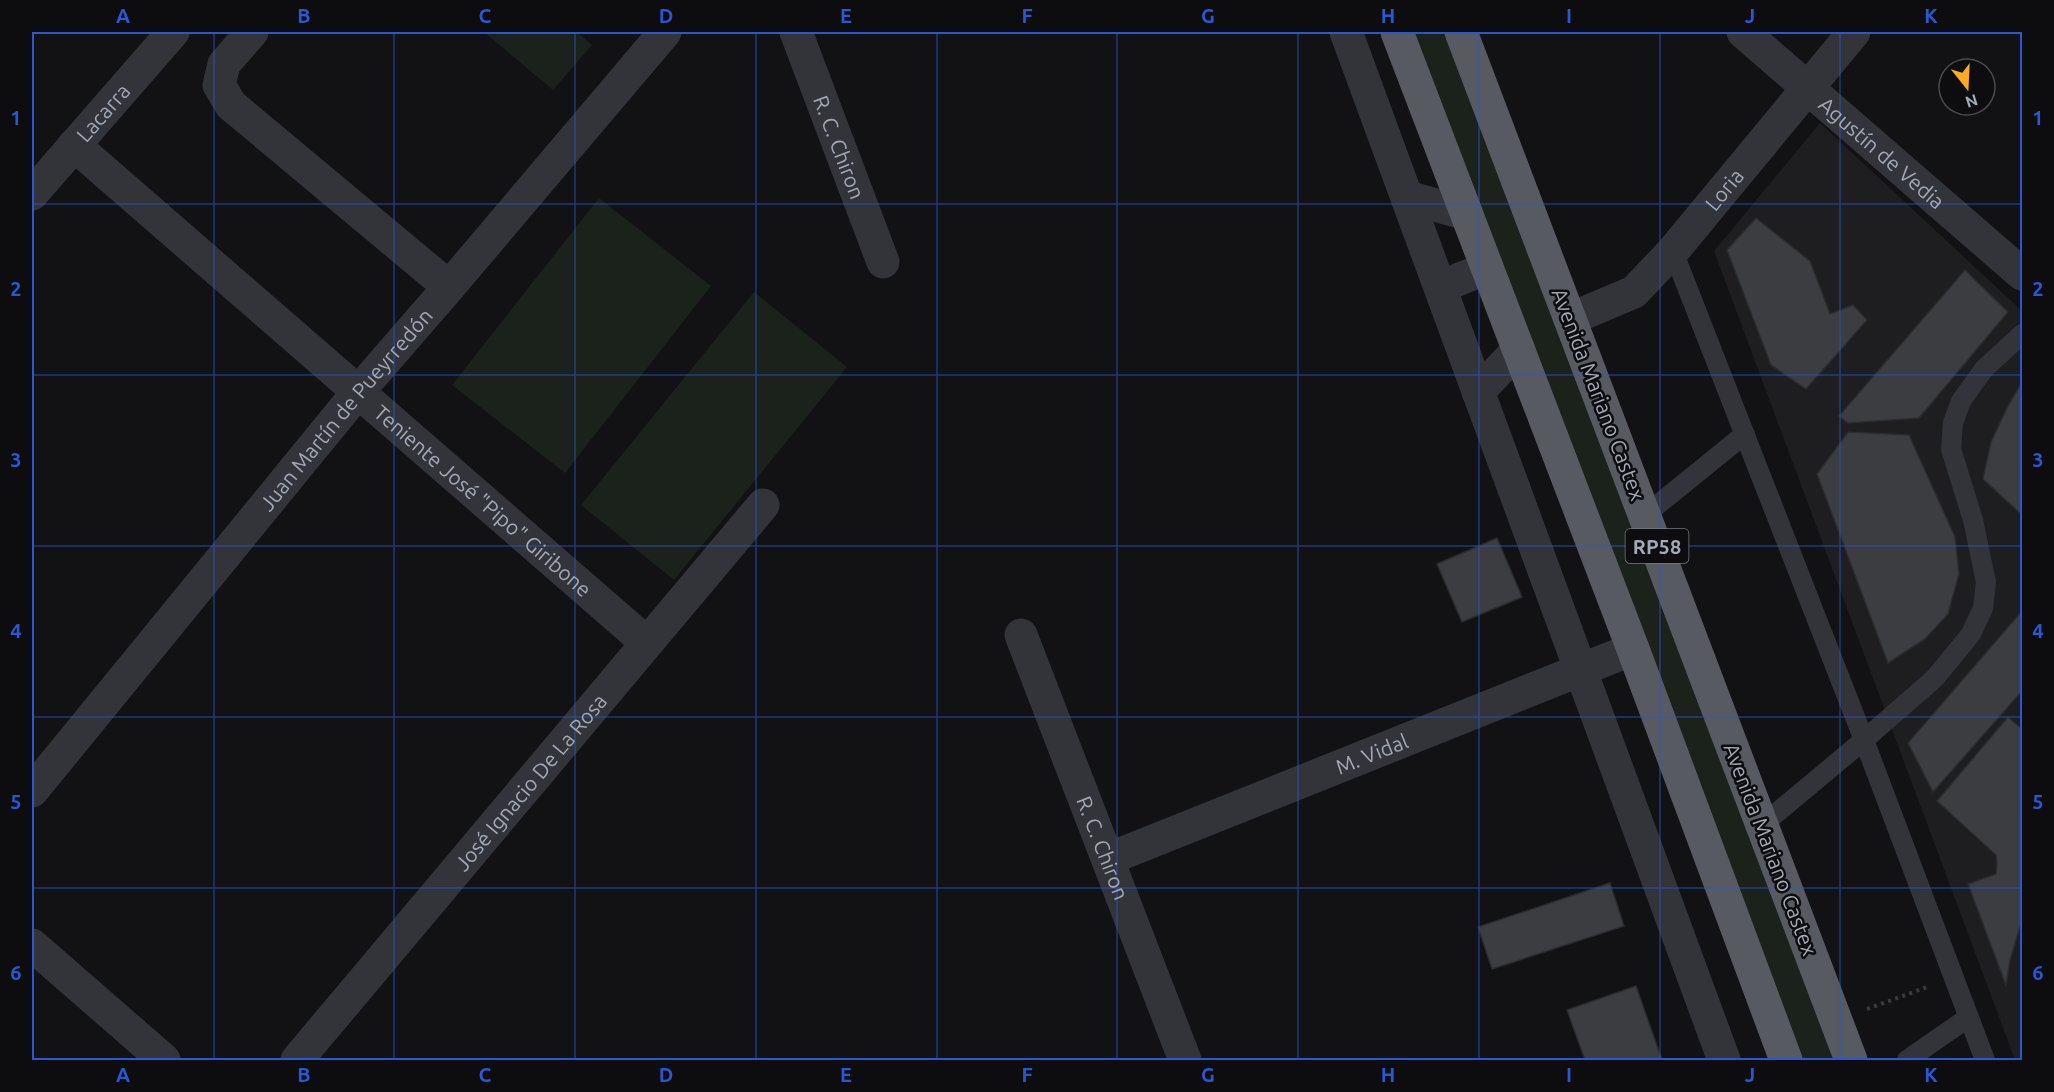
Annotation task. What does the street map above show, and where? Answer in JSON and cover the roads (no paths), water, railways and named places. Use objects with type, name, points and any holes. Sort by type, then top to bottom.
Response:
[{"type":"highway","name":"RP58","points":[[1397,32],[1634,648],[1786,1060]]},
{"type":"highway","name":"Avenida Mariano Castex","points":[[1461,32],[1851,1060]]},
{"type":"street","name":"Lacarra","points":[[32,194],[173,32]]},
{"type":"street","points":[[252,32],[224,64],[219,85],[231,105],[449,287]]},
{"type":"street","name":"Juan Martín de Pueyrredón","points":[[32,791],[357,392],[665,32]]},
{"type":"street","name":"R. C. Chiron","points":[[796,32],[883,262]]},
{"type":"street","points":[[1346,32],[1724,1060]]},
{"type":"street","name":"Agustín de Vedia","points":[[1743,32],[2022,274]]},
{"type":"street","name":"Loria","points":[[1570,319],[1634,292],[1673,251],[1854,32]]},
{"type":"street","name":"Teniente José \"Pipo\" Giribone","points":[[74,145],[647,643]]},
{"type":"street","points":[[1407,197],[1467,214]]},
{"type":"street","points":[[1440,287],[1487,268]]},
{"type":"street","points":[[1478,392],[1519,349]]},
{"type":"street","name":"José Ignacio De La Rosa","points":[[297,1060],[763,505]]},
{"type":"street","name":"R. C. Chiron","points":[[1021,635],[1185,1060]]},
{"type":"street","name":"M. Vidal","points":[[1108,859],[1634,648]]},
{"type":"street","points":[[32,945],[164,1060]]},
{"type":"lane","points":[[1673,251],[1864,740],[1985,1060]]},
{"type":"lane","points":[[1762,825],[1935,678],[1971,634],[1983,608],[1986,582],[1973,520],[1951,449],[1953,423],[1961,401],[1984,369],[2022,334]]},
{"type":"lane","points":[[1645,515],[1745,434]]},
{"type":"lane","points":[[1907,1060],[1969,1017]]}]
